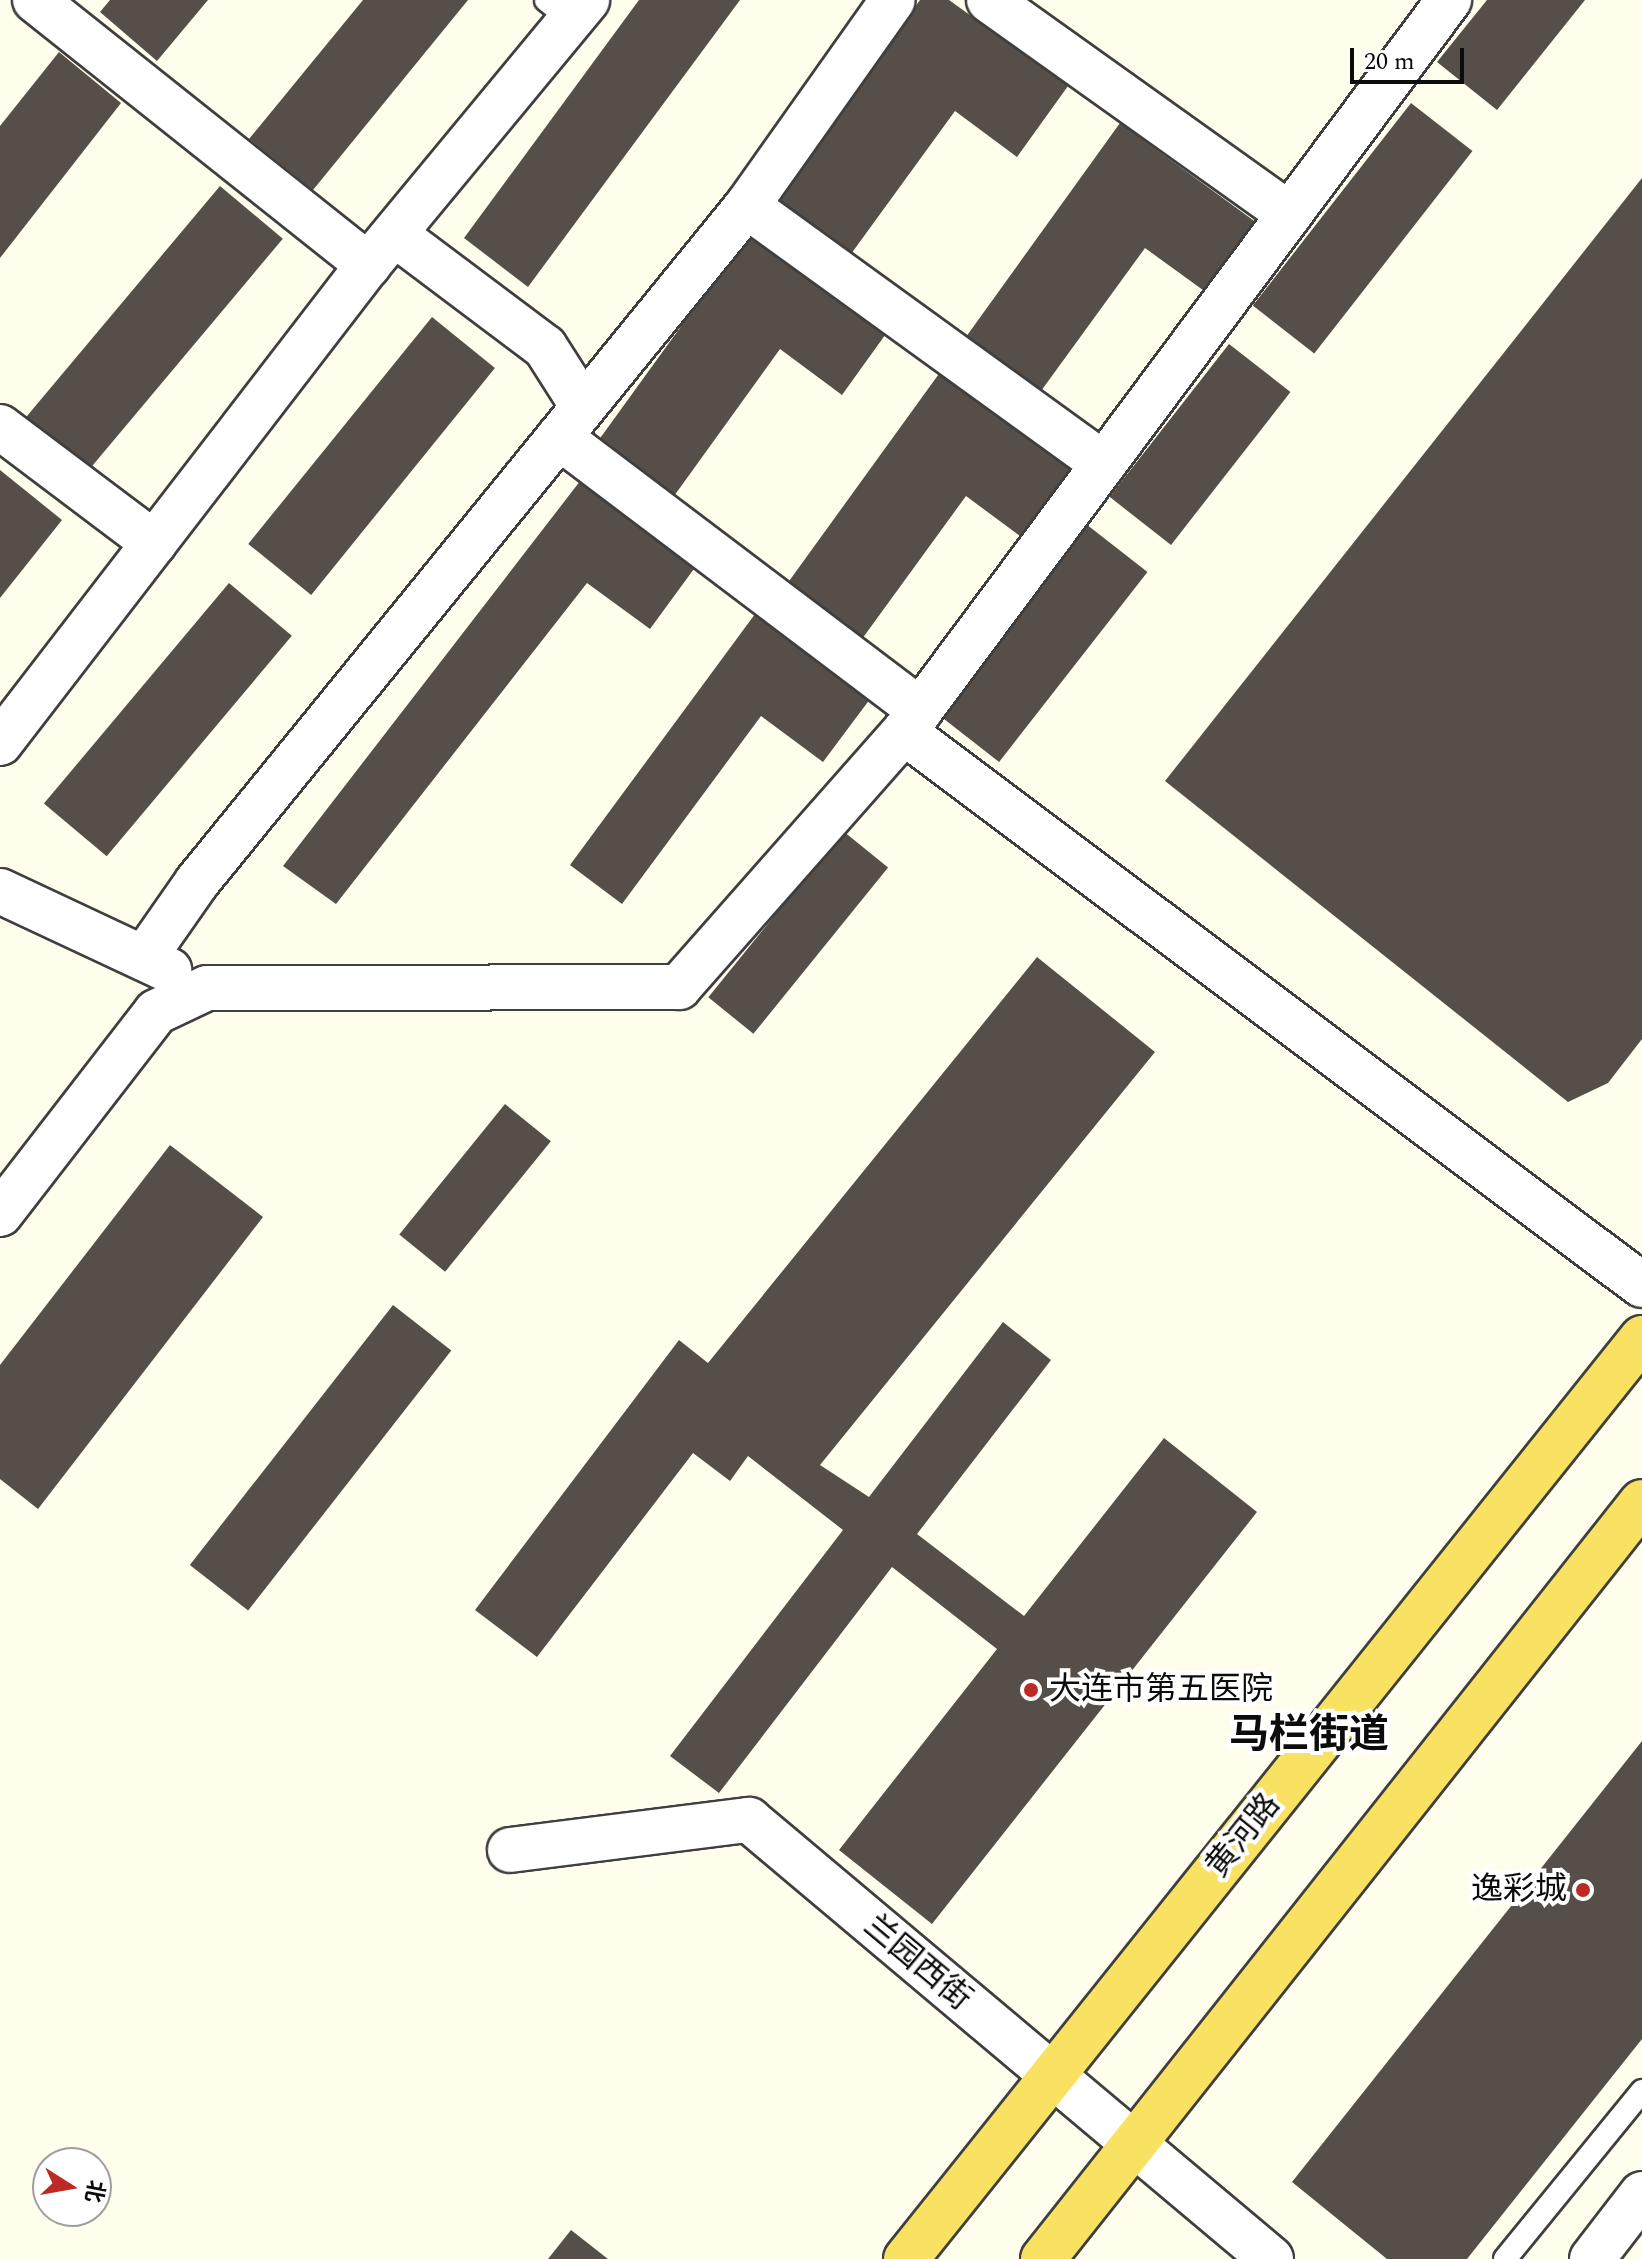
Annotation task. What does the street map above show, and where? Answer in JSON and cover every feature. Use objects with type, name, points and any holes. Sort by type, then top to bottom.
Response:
[{"type":"main road","name":"黄河路","points":[[906,2259],[1642,1338]]},
{"type":"main road","points":[[1043,2259],[1642,1502]]},
{"type":"street","points":[[35,0],[382,250],[545,347],[570,421],[912,721],[1642,1285]]},
{"type":"street","points":[[144,958],[197,882],[747,206],[893,0]]},
{"type":"street","points":[[989,0],[1289,214]]},
{"type":"street","points":[[0,1214],[156,1012],[207,988],[679,987],[912,721],[1449,0]]},
{"type":"street","points":[[0,743],[568,7]]},
{"type":"street","points":[[747,206],[1103,464]]},
{"type":"street","points":[[0,427],[154,543]]},
{"type":"street","points":[[0,891],[207,988]]},
{"type":"street","name":"兰园西街","points":[[510,1850],[749,1820],[1132,2146],[1251,2253]]},
{"type":"street","points":[[1592,2259],[1642,2194]]},
{"type":"lane","points":[[1505,2259],[1642,2091]]},
{"type":"building","points":[[110,0],[208,0],[157,61],[100,12]]},
{"type":"building","points":[[363,0],[468,0],[313,190],[249,139]]},
{"type":"building","points":[[639,0],[740,0],[528,287],[464,238]]},
{"type":"building","points":[[920,0],[949,0],[1068,86],[1017,157],[955,111],[843,265],[768,210]]},
{"type":"building","points":[[1487,0],[1585,0],[1497,110],[1437,62]]},
{"type":"building","points":[[59,52],[121,103],[0,258],[0,126]]},
{"type":"building","points":[[1411,103],[1472,151],[1314,354],[1253,306]]},
{"type":"building","points":[[1120,123],[1257,223],[1207,293],[1145,248],[1033,402],[958,348]]},
{"type":"building","points":[[1642,178],[1642,1039],[1608,1083],[1568,1102],[1165,781]]},
{"type":"building","points":[[220,186],[283,239],[84,476],[21,423]]},
{"type":"building","points":[[755,224],[893,324],[842,395],[780,349],[669,503],[593,448]]},
{"type":"building","points":[[432,317],[495,368],[311,595],[248,544]]},
{"type":"building","points":[[1229,344],[1290,392],[1171,545],[1110,497]]},
{"type":"building","points":[[941,371],[1079,471],[1028,542],[966,496],[854,650],[779,595]]},
{"type":"building","points":[[0,470],[62,520],[0,598]]},
{"type":"building","points":[[584,476],[699,562],[650,629],[587,583],[336,904],[283,866]]},
{"type":"building","points":[[1086,524],[1147,572],[999,762],[938,714]]},
{"type":"building","points":[[229,583],[292,636],[107,856],[44,804]]},
{"type":"building","points":[[758,610],[873,695],[823,762],[761,716],[622,904],[570,865]]},
{"type":"building","points":[[843,831],[888,868],[753,1034],[708,997]]},
{"type":"building","points":[[1037,957],[1155,1052],[820,1465],[869,1497],[1003,1322],[1051,1360],[917,1534],[1024,1616],[1164,1438],[1257,1512],[932,1924],[839,1850],[997,1649],[892,1567],[719,1793],[670,1756],[843,1530],[748,1456],[730,1481],[693,1453],[537,1657],[475,1610],[679,1340],[708,1363]]},
{"type":"building","points":[[505,1104],[551,1141],[445,1272],[399,1235]]},
{"type":"building","points":[[170,1145],[263,1217],[38,1509],[0,1479],[0,1365]]},
{"type":"building","points":[[393,1305],[451,1351],[248,1611],[190,1565]]},
{"type":"building","name":"逸彩城","points":[[1642,1741],[1642,2039],[1467,2259],[1387,2259],[1292,2182]]},
{"type":"building","points":[[571,2230],[608,2259],[548,2259]]},
{"type":"place","name":"大连市第五医院","points":[[1031,1690]]},
{"type":"place","name":"逸彩城","points":[[1583,1890]]},
{"type":"district","name":"马栏街道","points":[[1309,1736]]}]
